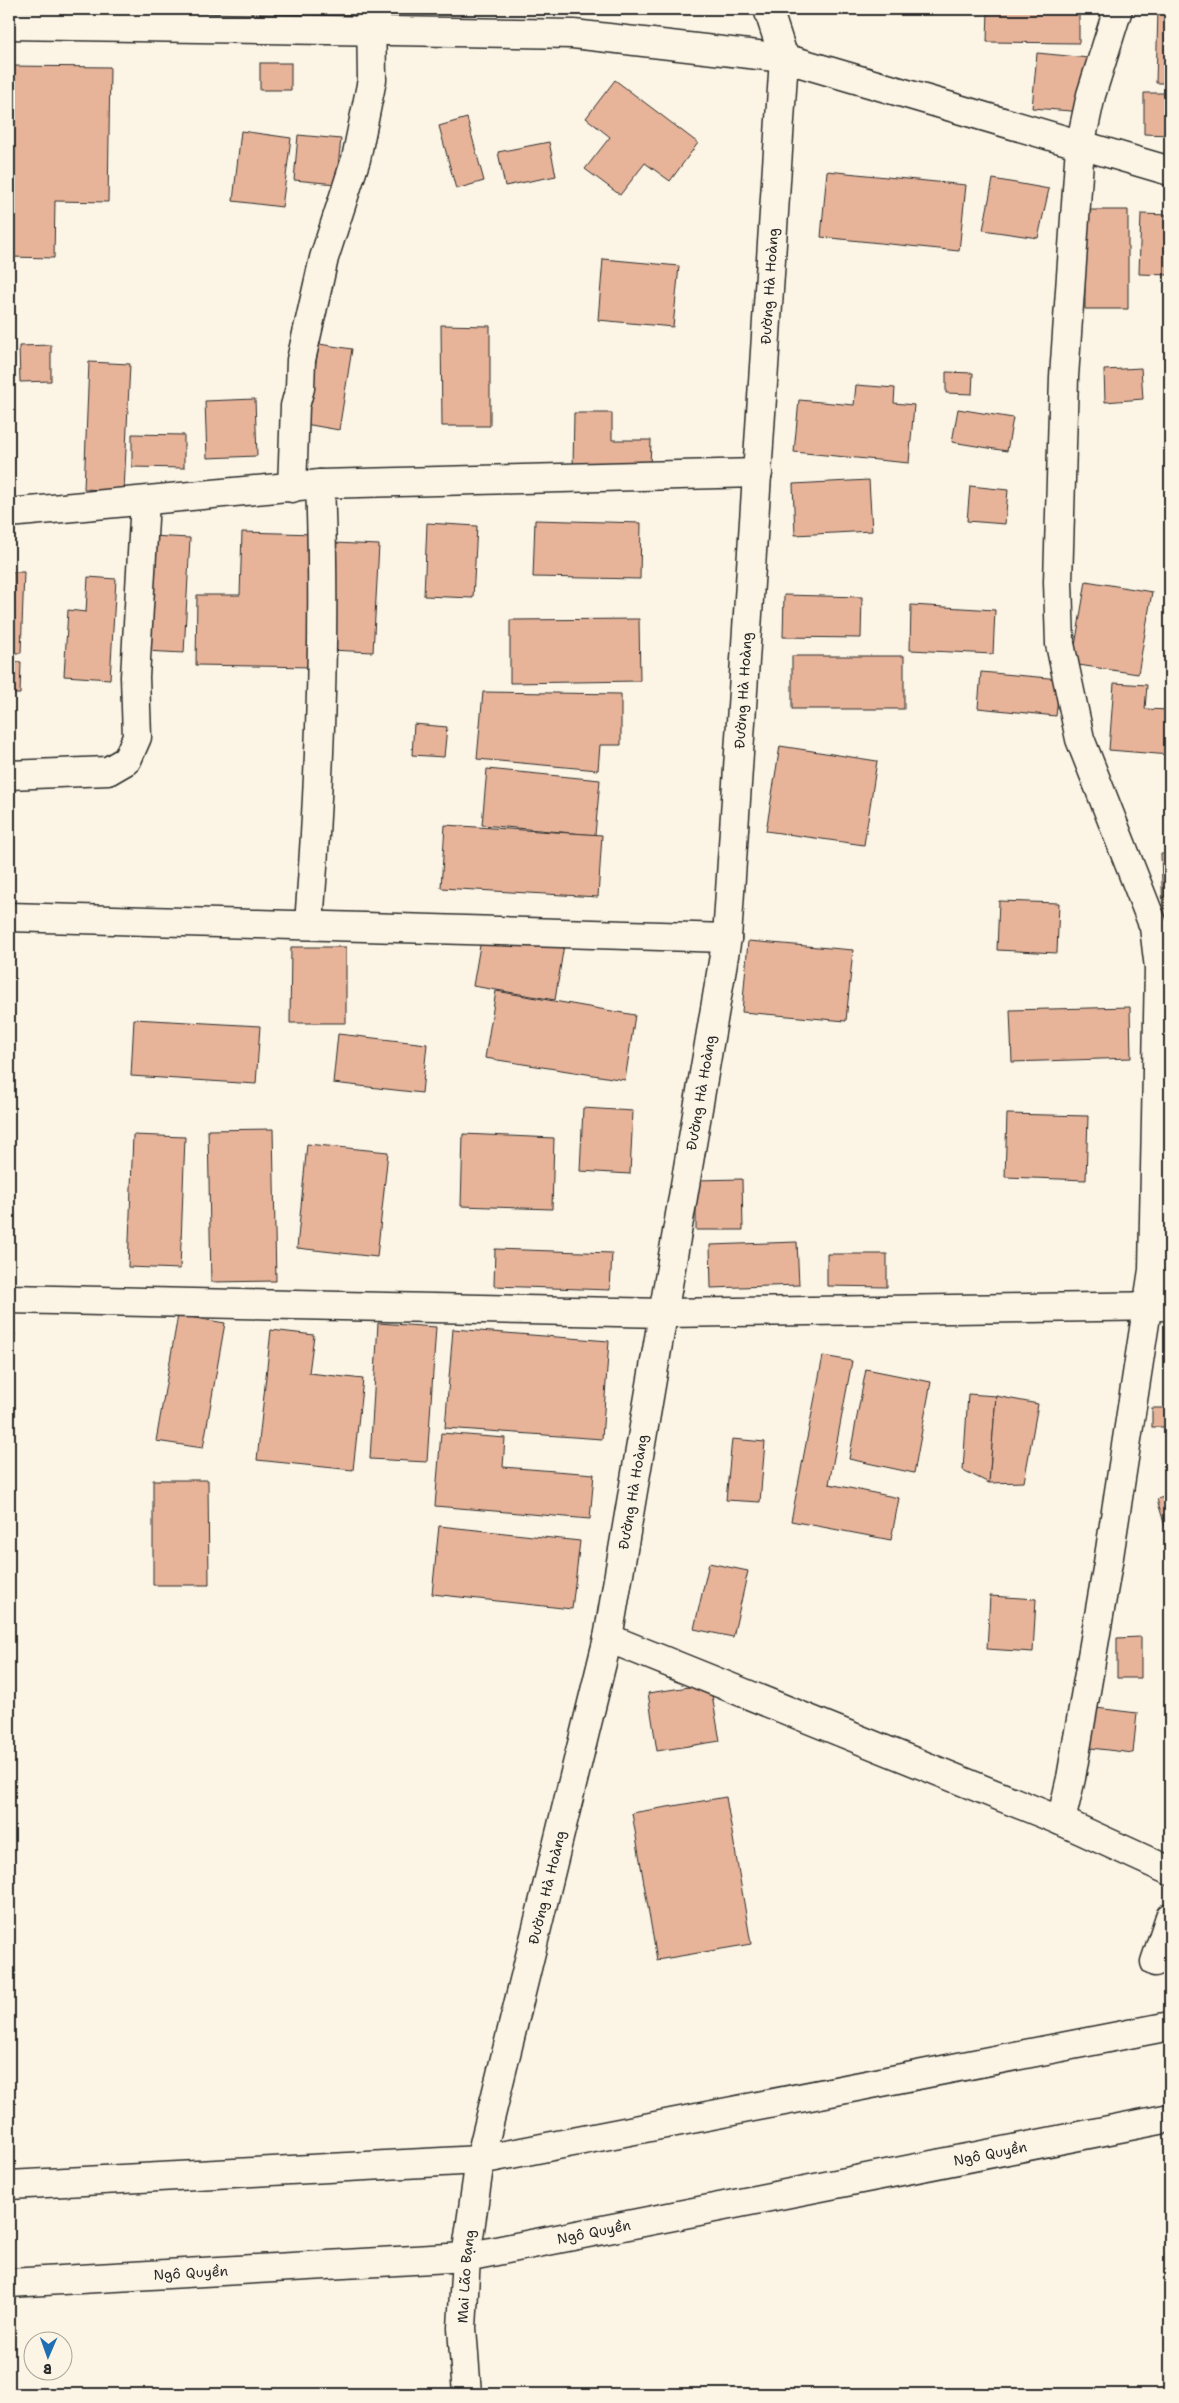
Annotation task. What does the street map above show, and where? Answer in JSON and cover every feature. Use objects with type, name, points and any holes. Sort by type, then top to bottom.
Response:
[{"type":"street","name":"Đường Hà Hoàng","points":[[480,2160],[608,1638],[727,938],[784,58],[768,9]]},
{"type":"street","points":[[1061,1821],[1071,1778],[1108,1564],[1159,1306],[1153,1270],[1160,968],[1154,927],[1080,739],[1060,644],[1058,582],[1064,377],[1080,146],[1091,96],[1118,9]]},
{"type":"street","points":[[292,488],[295,406],[300,388],[301,360],[324,258],[358,150],[372,80],[371,19]]},
{"type":"street","points":[[9,25],[371,19],[573,34],[784,58],[1170,171]]},
{"type":"street","points":[[9,513],[320,484],[758,473]]},
{"type":"street","points":[[309,924],[320,779],[323,536],[320,484]]},
{"type":"street","points":[[9,775],[108,771],[127,760],[137,737],[136,677],[146,501]]},
{"type":"street","points":[[9,917],[309,924],[483,932],[727,938]]},
{"type":"street","points":[[9,1299],[664,1313],[1159,1306]]},
{"type":"street","points":[[608,1638],[1061,1821],[1170,1871]]},
{"type":"street","points":[[1155,1962],[1170,1917]]},
{"type":"street","points":[[9,2184],[480,2160],[1170,2026]]},
{"type":"street","name":"Ngô Quyền","points":[[9,2283],[466,2257],[1170,2118]]},
{"type":"street","name":"Mai Lão Bạng","points":[[466,2394],[462,2328],[466,2257],[480,2160]]},
{"type":"building","points":[[313,9],[350,9],[349,16],[313,14]]},
{"type":"building","points":[[384,9],[483,9],[384,12]]},
{"type":"building","points":[[988,9],[1079,9],[1079,43],[987,42]]},
{"type":"building","points":[[1158,9],[1170,9],[1170,83],[1156,83]]},
{"type":"building","points":[[1037,53],[1089,58],[1084,112],[1032,108]]},
{"type":"building","points":[[260,63],[291,63],[291,90],[260,90]]},
{"type":"building","points":[[9,66],[110,67],[108,202],[55,201],[54,258],[9,257]]},
{"type":"building","points":[[615,80],[698,143],[670,181],[645,163],[620,195],[585,169],[610,137],[586,118]]},
{"type":"building","points":[[1144,93],[1170,93],[1170,135],[1144,134]]},
{"type":"building","points":[[467,118],[484,181],[456,189],[439,126]]},
{"type":"building","points":[[241,131],[291,138],[282,207],[233,201]]},
{"type":"building","points":[[298,135],[341,139],[336,184],[294,180]]},
{"type":"building","points":[[549,142],[556,176],[505,186],[498,152]]},
{"type":"building","points":[[827,171],[966,185],[959,251],[821,237]]},
{"type":"building","points":[[993,179],[1049,189],[1038,238],[983,230]]},
{"type":"building","points":[[1084,210],[1128,210],[1128,309],[1085,309]]},
{"type":"building","points":[[1141,214],[1170,215],[1170,275],[1139,274]]},
{"type":"building","points":[[603,259],[679,266],[673,327],[598,320]]},
{"type":"building","points":[[441,325],[490,326],[490,426],[442,426]]},
{"type":"building","points":[[319,344],[352,349],[339,430],[305,424]]},
{"type":"building","points":[[51,345],[51,381],[20,382],[19,346]]},
{"type":"building","points":[[89,362],[130,364],[124,491],[84,489]]},
{"type":"building","points":[[1141,368],[1143,399],[1105,402],[1104,370]]},
{"type":"building","points":[[946,372],[973,373],[972,394],[946,393]]},
{"type":"building","points":[[856,385],[895,388],[894,403],[914,405],[909,463],[794,452],[799,400],[854,405]]},
{"type":"building","points":[[255,399],[257,456],[207,458],[205,401]]},
{"type":"building","points":[[958,409],[1013,418],[1007,451],[952,442]]},
{"type":"building","points":[[574,413],[612,413],[612,440],[651,440],[650,468],[573,467]]},
{"type":"building","points":[[132,434],[184,435],[184,468],[132,467]]},
{"type":"building","points":[[869,480],[872,531],[795,535],[793,484]]},
{"type":"building","points":[[970,486],[1008,490],[1005,524],[967,521]]},
{"type":"building","points":[[535,520],[641,523],[640,579],[533,577]]},
{"type":"building","points":[[427,523],[477,526],[473,598],[424,596]]},
{"type":"building","points":[[242,532],[316,534],[313,667],[196,665],[197,595],[240,595]]},
{"type":"building","points":[[151,536],[190,538],[184,653],[144,651]]},
{"type":"building","points":[[334,543],[379,545],[373,652],[329,650]]},
{"type":"building","points":[[9,572],[24,572],[21,653],[9,653]]},
{"type":"building","points":[[88,577],[116,579],[110,679],[64,676],[68,610],[86,612]]},
{"type":"building","points":[[1086,581],[1152,592],[1138,674],[1072,664]]},
{"type":"building","points":[[784,595],[862,597],[861,638],[783,637]]},
{"type":"building","points":[[911,605],[995,610],[993,654],[910,650]]},
{"type":"building","points":[[639,619],[640,681],[510,683],[510,620]]},
{"type":"building","points":[[792,656],[904,656],[904,709],[792,709]]},
{"type":"building","points":[[9,661],[21,662],[20,694],[9,694]]},
{"type":"building","points":[[981,672],[1060,679],[1056,716],[978,708]]},
{"type":"building","points":[[1114,683],[1147,685],[1145,709],[1170,710],[1170,755],[1109,750]]},
{"type":"building","points":[[483,692],[621,694],[621,745],[600,745],[598,770],[477,759]]},
{"type":"building","points":[[414,724],[447,727],[444,757],[412,755]]},
{"type":"building","points":[[780,746],[877,761],[864,845],[766,831]]},
{"type":"building","points":[[487,769],[600,780],[595,835],[482,825]]},
{"type":"building","points":[[445,825],[602,835],[598,897],[441,888]]},
{"type":"building","points":[[1161,854],[1170,854],[1170,916],[1163,916]]},
{"type":"building","points":[[999,901],[1059,903],[1057,953],[997,950]]},
{"type":"building","points":[[482,934],[564,945],[555,1000],[473,986]]},
{"type":"building","points":[[748,941],[853,950],[846,1021],[742,1012]]},
{"type":"building","points":[[291,947],[346,947],[346,1023],[290,1023]]},
{"type":"building","points":[[496,991],[635,1015],[625,1080],[485,1058]]},
{"type":"building","points":[[1130,1007],[1131,1058],[1012,1062],[1010,1010]]},
{"type":"building","points":[[134,1019],[260,1026],[256,1084],[131,1076]]},
{"type":"building","points":[[338,1034],[427,1044],[422,1093],[333,1083]]},
{"type":"building","points":[[583,1108],[633,1111],[630,1174],[580,1171]]},
{"type":"building","points":[[1007,1114],[1088,1116],[1086,1180],[1005,1177]]},
{"type":"building","points":[[273,1129],[276,1281],[211,1282],[208,1130]]},
{"type":"building","points":[[463,1134],[554,1138],[552,1209],[461,1206]]},
{"type":"building","points":[[133,1135],[185,1137],[180,1269],[128,1267]]},
{"type":"building","points":[[1164,1141],[1170,1141],[1170,1213],[1164,1213]]},
{"type":"building","points":[[307,1144],[388,1152],[377,1257],[297,1248]]},
{"type":"building","points":[[742,1179],[743,1230],[696,1230],[696,1180]]},
{"type":"building","points":[[797,1242],[799,1285],[711,1288],[710,1245]]},
{"type":"building","points":[[495,1249],[612,1253],[610,1290],[494,1286]]},
{"type":"building","points":[[827,1254],[887,1254],[887,1287],[827,1286]]},
{"type":"building","points":[[178,1315],[225,1323],[203,1448],[156,1441]]},
{"type":"building","points":[[378,1323],[436,1327],[427,1462],[370,1459]]},
{"type":"building","points":[[453,1329],[609,1341],[602,1439],[445,1428]]},
{"type":"building","points":[[271,1330],[314,1335],[309,1373],[363,1379],[353,1470],[257,1460]]},
{"type":"building","points":[[9,1333],[15,1333],[9,1399]]},
{"type":"building","points":[[823,1356],[852,1361],[829,1484],[899,1498],[891,1540],[791,1521]]},
{"type":"building","points":[[866,1369],[931,1382],[914,1473],[849,1459]]},
{"type":"building","points":[[968,1394],[996,1396],[989,1483],[963,1470]]},
{"type":"building","points":[[996,1396],[1038,1404],[1024,1482],[989,1483]]},
{"type":"building","points":[[1152,1408],[1170,1408],[1170,1427],[1152,1427]]},
{"type":"building","points":[[441,1433],[505,1438],[503,1467],[594,1474],[590,1519],[435,1506]]},
{"type":"building","points":[[732,1439],[765,1442],[760,1502],[726,1500]]},
{"type":"building","points":[[153,1480],[208,1480],[209,1585],[153,1585]]},
{"type":"building","points":[[1170,1495],[1170,1528],[1166,1530],[1157,1499]]},
{"type":"building","points":[[439,1526],[580,1541],[572,1609],[432,1594]]},
{"type":"building","points":[[709,1563],[748,1571],[733,1637],[694,1629]]},
{"type":"building","points":[[990,1596],[1036,1599],[1033,1652],[987,1649]]},
{"type":"building","points":[[1141,1637],[1141,1678],[1117,1678],[1117,1638]]},
{"type":"building","points":[[710,1684],[720,1741],[657,1751],[648,1693]]},
{"type":"building","points":[[1096,1708],[1137,1713],[1133,1753],[1091,1748]]},
{"type":"building","points":[[726,1797],[751,1944],[657,1960],[632,1813]]}]
